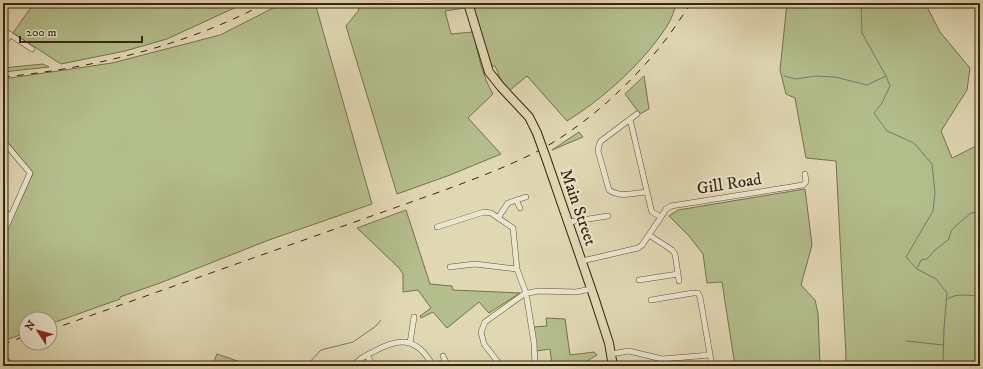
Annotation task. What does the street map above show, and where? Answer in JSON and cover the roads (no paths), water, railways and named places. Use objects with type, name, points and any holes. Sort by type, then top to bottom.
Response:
[{"type":"main road","name":"Main Street","points":[[468,3],[489,72],[529,117],[537,133],[582,261],[611,354],[613,366]]},
{"type":"street","points":[[3,30],[32,49]]},
{"type":"street","points":[[3,46],[10,34]]},
{"type":"street","points":[[637,114],[601,141],[598,151],[609,190],[614,193],[624,195],[647,192]]},
{"type":"street","points":[[582,261],[638,248],[642,245],[661,217],[652,212],[630,119]]},
{"type":"street","points":[[3,141],[30,173],[3,234]]},
{"type":"street","name":"Gill Road","points":[[661,217],[666,209],[671,206],[803,185],[806,182],[805,174]]},
{"type":"street","points":[[498,218],[508,203],[526,197]]},
{"type":"street","points":[[516,200],[520,208]]},
{"type":"street","points":[[3,208],[10,218]]},
{"type":"street","points":[[437,227],[484,212],[491,214],[513,228],[517,269],[526,294],[534,343],[535,366]]},
{"type":"street","points":[[569,222],[608,216]]},
{"type":"street","points":[[649,235],[672,250],[675,254],[679,281]]},
{"type":"street","points":[[457,260],[458,266]]},
{"type":"street","points":[[450,267],[475,264],[517,269]]},
{"type":"street","points":[[639,280],[678,274]]},
{"type":"street","points":[[501,366],[484,344],[481,332],[485,322],[526,294],[538,291],[576,292],[591,289]]},
{"type":"street","points":[[651,300],[693,293],[698,294],[700,297],[712,366]]},
{"type":"street","points":[[410,343],[414,317]]},
{"type":"street","points":[[352,366],[367,355],[391,343],[410,343],[423,350],[433,366]]},
{"type":"street","points":[[611,354],[629,351],[662,360],[710,355]]},
{"type":"street","points":[[367,355],[373,366]]},
{"type":"street","points":[[436,366],[447,364],[443,356]]},
{"type":"waterway","points":[[861,3],[862,33],[890,86],[882,103],[874,113],[887,131],[914,143],[932,164],[935,193],[933,211],[906,257],[917,269],[936,279],[947,293],[943,362],[941,366]]},
{"type":"waterway","points":[[784,76],[796,79],[815,76],[835,77],[867,85],[886,76]]},
{"type":"waterway","points":[[917,269],[921,260],[927,259],[935,250],[949,239],[951,231],[959,223],[971,213],[980,212]]},
{"type":"waterway","points":[[946,300],[958,295],[980,296]]},
{"type":"waterway","points":[[306,366],[321,350],[353,342],[376,326],[381,320]]},
{"type":"waterway","points":[[906,341],[943,345]]},
{"type":"railway","points":[[3,77],[71,68],[138,53],[204,31],[266,3]]},
{"type":"railway","points":[[58,327],[445,190],[505,167],[540,150],[576,127],[625,86],[667,38],[691,3]]},
{"type":"railway","points":[[3,344],[18,339]]}]
